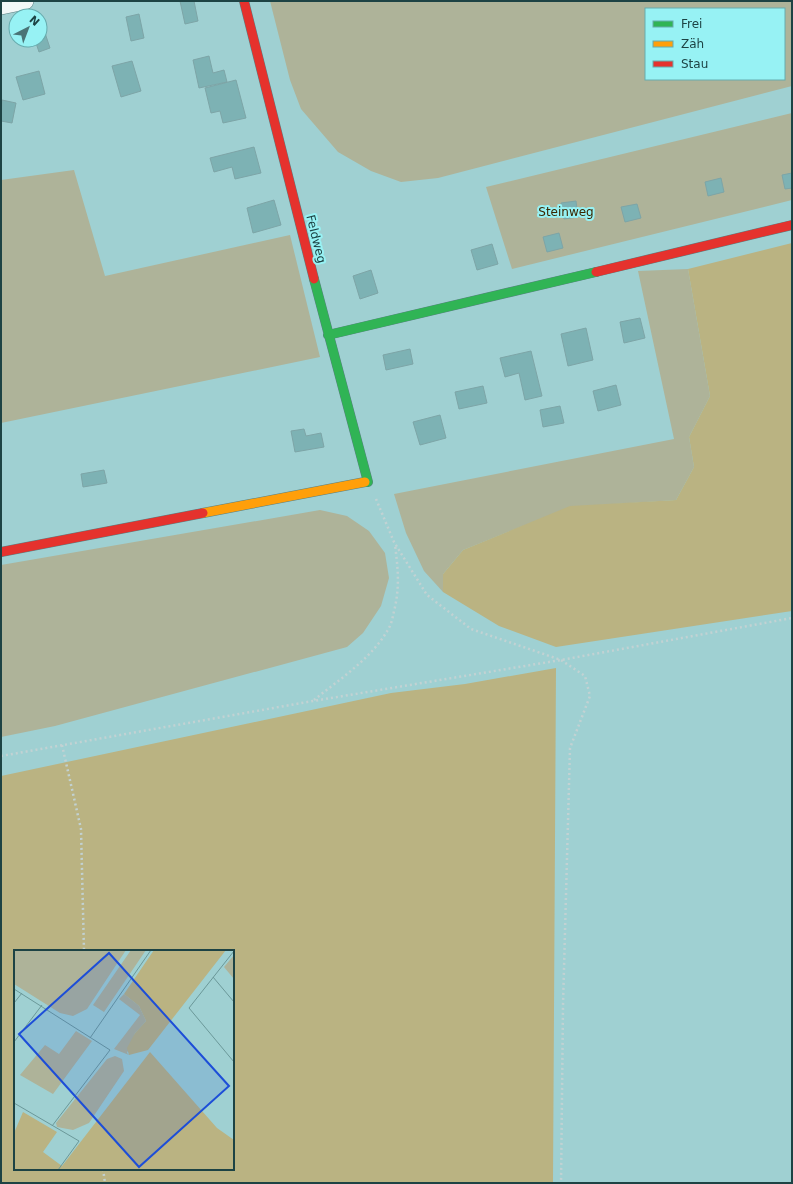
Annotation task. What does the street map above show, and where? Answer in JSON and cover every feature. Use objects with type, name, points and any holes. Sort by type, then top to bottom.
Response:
[{"type":"street","points":[[1,6],[25,1]]},
{"type":"street","name":"Feldweg","points":[[244,1],[328,335],[368,482]]},
{"type":"street","points":[[328,335],[792,225]]},
{"type":"street","points":[[1,552],[368,482]]},
{"type":"path","points":[[368,482],[394,542],[426,594],[471,629],[561,660],[585,676],[590,696],[570,748],[562,1005],[561,1183]]},
{"type":"path","points":[[313,701],[357,665],[375,647],[391,625],[397,599],[399,570],[394,542]]},
{"type":"path","points":[[1,756],[313,701],[561,660],[792,618]]},
{"type":"path","points":[[62,746],[80,830],[84,950]]},
{"type":"path","points":[[103,1170],[105,1183]]},
{"type":"green space","points":[[270,1],[792,1],[792,86],[438,178],[401,182],[371,171],[338,152],[301,109],[290,80]]},
{"type":"green space","name":"Steinweg","points":[[792,113],[792,200],[512,269],[486,187]]},
{"type":"green space","points":[[74,170],[105,276],[290,235],[320,357],[1,423],[1,180]]},
{"type":"green space","points":[[688,269],[710,396],[689,437],[694,467],[676,500],[570,507],[463,550],[443,574],[443,592],[424,571],[406,533],[394,494],[674,439],[638,271]]},
{"type":"green space","points":[[320,510],[347,516],[369,531],[385,553],[389,578],[381,606],[363,633],[347,647],[55,726],[1,737],[1,565]]},
{"type":"shaded area","points":[[792,243],[792,611],[556,647],[499,626],[443,592],[443,574],[463,550],[570,506],[676,500],[694,467],[689,437],[710,396],[688,269]]},
{"type":"shaded area","points":[[556,668],[553,1183],[1,1183],[1,776],[391,693],[465,684]]},
{"type":"building","points":[[180,1],[194,1],[198,21],[185,24]]},
{"type":"building","points":[[139,14],[144,38],[131,41],[126,17]]},
{"type":"building","points":[[48,42],[50,48],[39,52],[38,48],[48,48]]},
{"type":"building","points":[[209,56],[213,73],[224,70],[227,82],[199,88],[193,60]]},
{"type":"building","points":[[132,61],[141,91],[121,97],[112,66]]},
{"type":"building","points":[[39,71],[45,94],[23,100],[16,77]]},
{"type":"building","points":[[236,80],[246,118],[223,123],[220,111],[211,113],[205,88]]},
{"type":"building","points":[[2,100],[16,103],[12,123],[1,121]]},
{"type":"building","points":[[254,147],[261,173],[235,179],[232,167],[214,172],[210,158]]},
{"type":"building","points":[[792,173],[792,188],[785,189],[782,175]]},
{"type":"building","points":[[721,178],[724,192],[708,196],[705,182]]},
{"type":"building","points":[[274,200],[281,225],[253,233],[247,208]]},
{"type":"building","points":[[576,201],[578,217],[564,219],[561,203]]},
{"type":"building","points":[[637,204],[641,218],[625,222],[621,207]]},
{"type":"building","points":[[559,233],[563,248],[547,252],[543,237]]},
{"type":"building","points":[[492,244],[498,264],[477,270],[471,250]]},
{"type":"building","points":[[371,270],[378,293],[360,299],[353,276]]},
{"type":"building","points":[[640,318],[645,338],[624,343],[620,322]]},
{"type":"building","points":[[586,328],[593,360],[568,366],[561,334]]},
{"type":"building","points":[[410,349],[413,364],[386,370],[383,355]]},
{"type":"building","points":[[531,351],[542,396],[525,400],[519,373],[505,377],[500,358]]},
{"type":"building","points":[[616,385],[621,405],[598,411],[593,391]]},
{"type":"building","points":[[483,386],[487,403],[459,409],[455,392]]},
{"type":"building","points":[[560,406],[564,423],[543,427],[540,410]]},
{"type":"building","points":[[440,415],[446,438],[420,445],[413,422]]},
{"type":"building","points":[[304,429],[306,436],[321,433],[324,447],[295,452],[291,431]]},
{"type":"building","points":[[104,470],[107,483],[83,487],[81,474]]},
{"type":"traffic: fast","points":[[328,335],[596,272]]},
{"type":"traffic: fast","points":[[314,279],[368,482],[365,482]]},
{"type":"traffic: slow","points":[[203,513],[365,482]]},
{"type":"traffic: jam","points":[[244,1],[314,279]]},
{"type":"traffic: jam","points":[[596,272],[792,225]]},
{"type":"traffic: jam","points":[[1,552],[203,513]]}]
